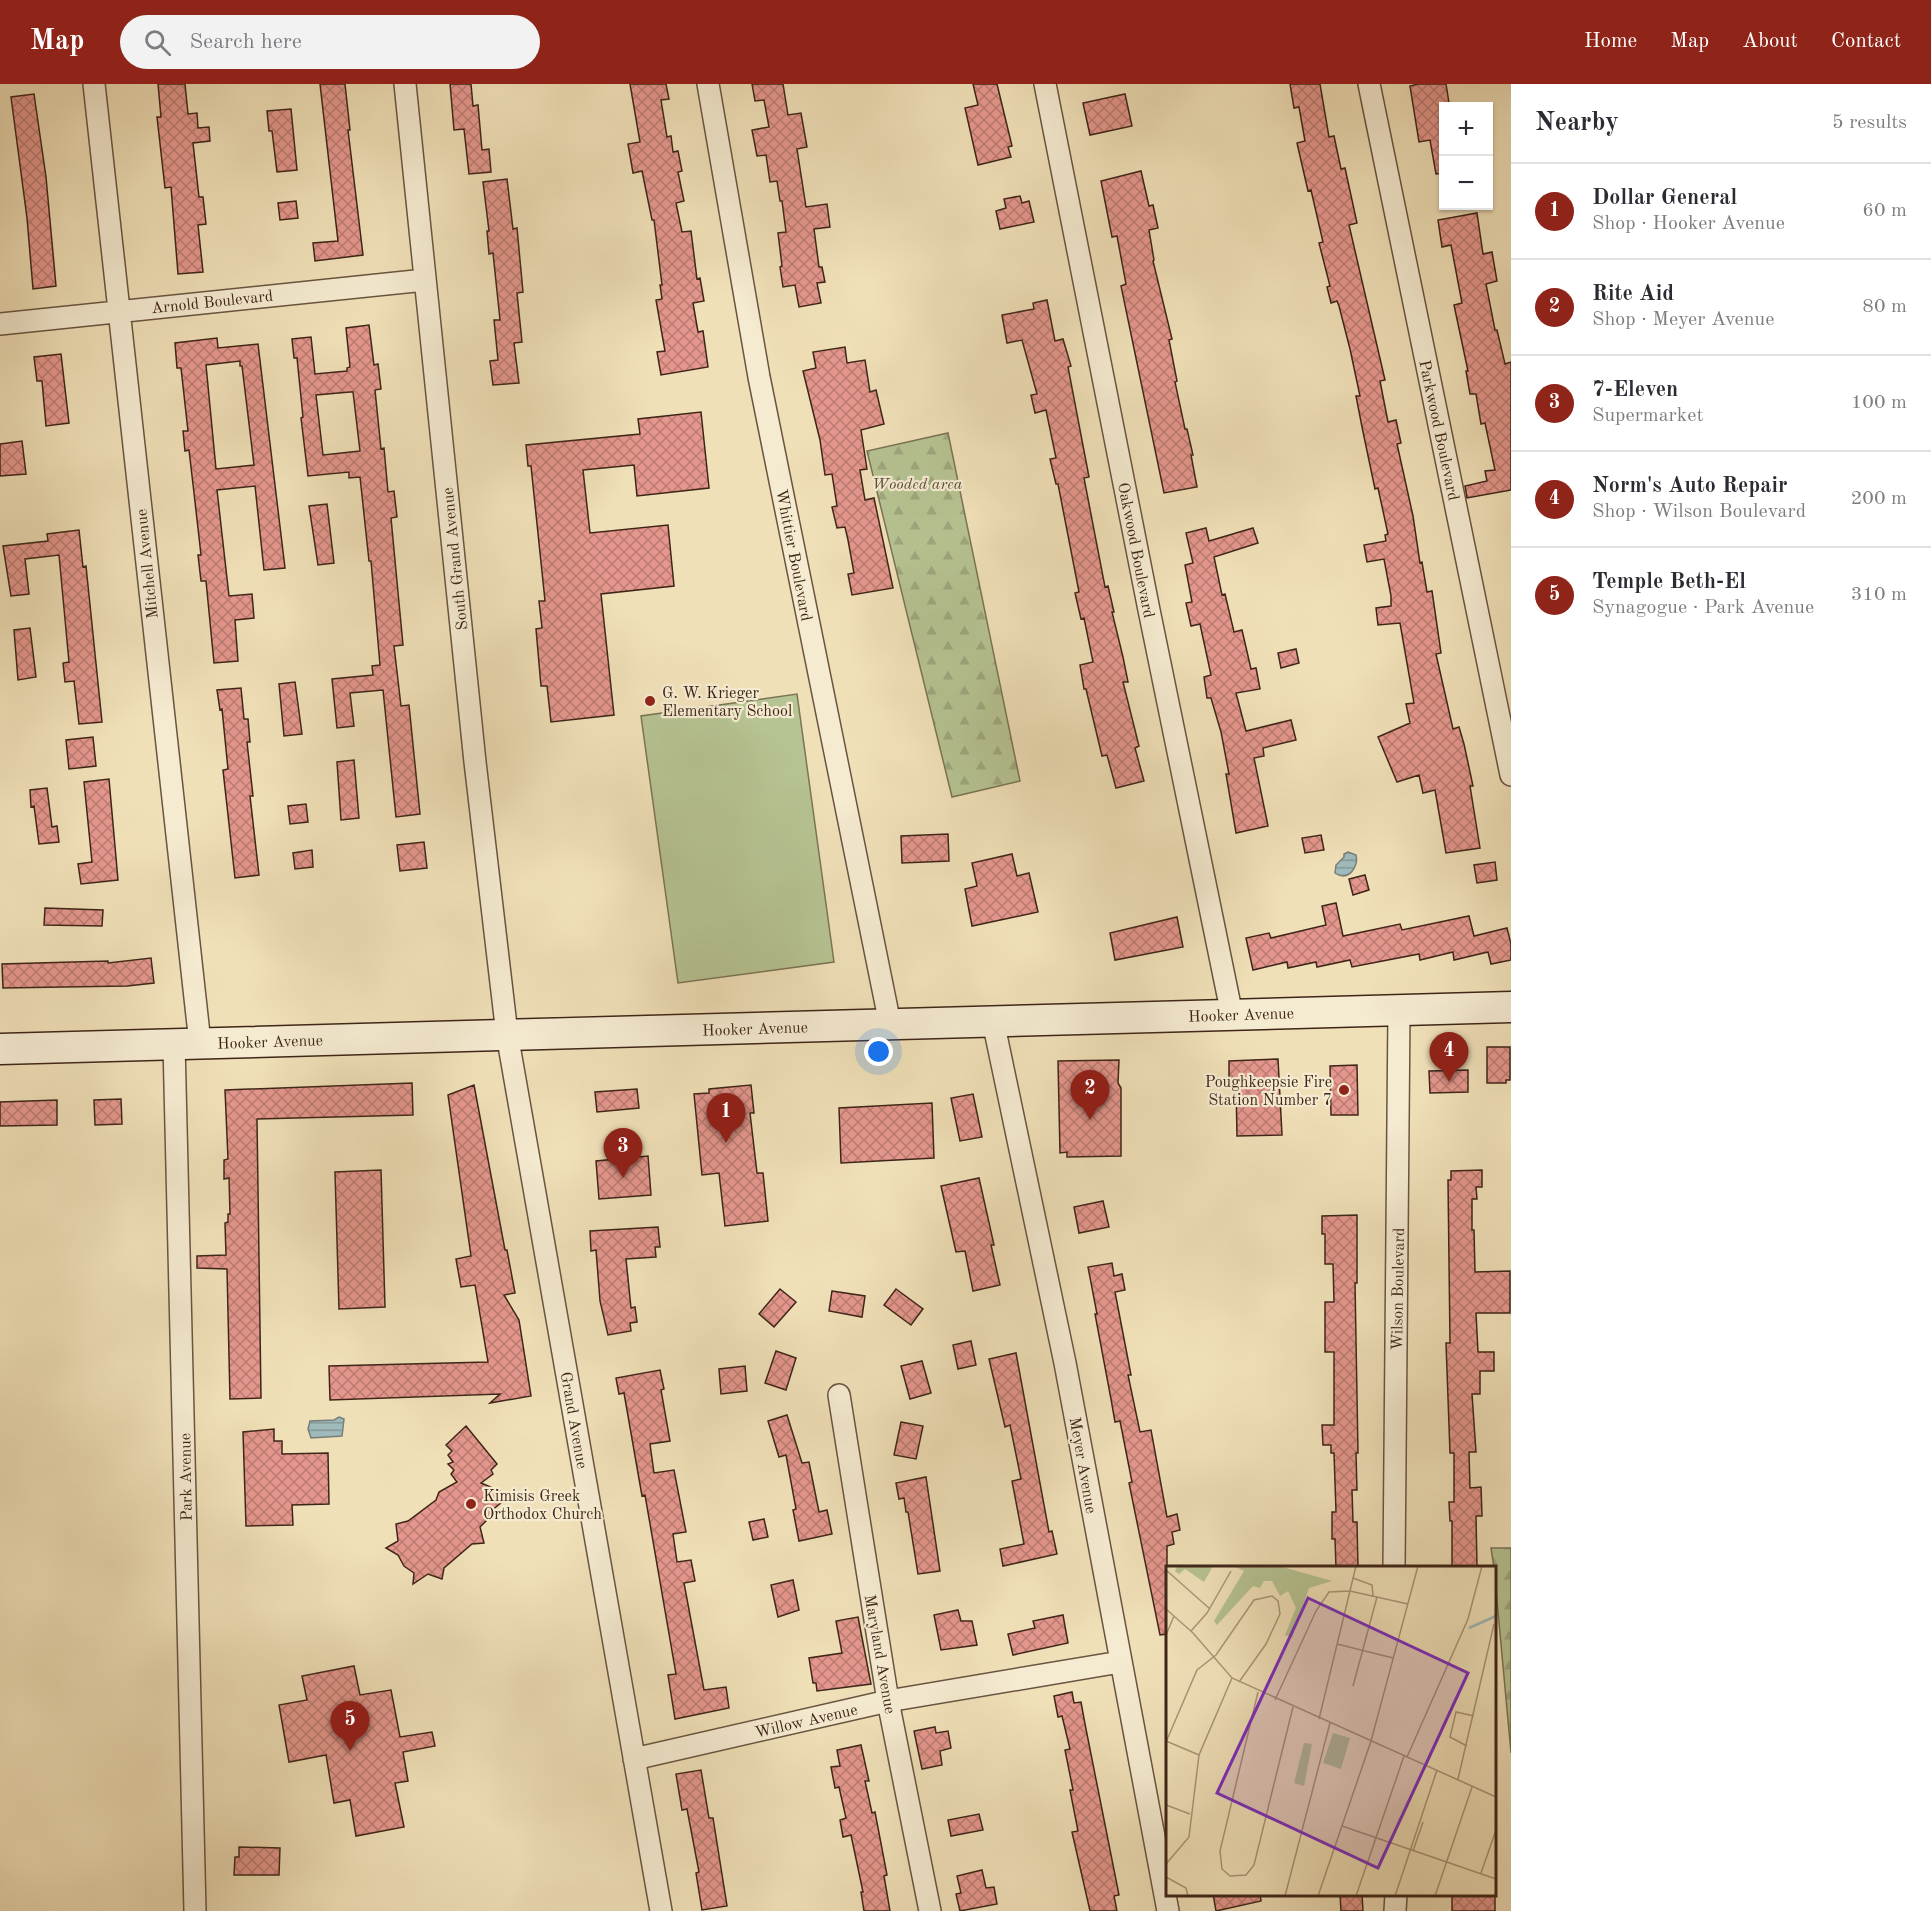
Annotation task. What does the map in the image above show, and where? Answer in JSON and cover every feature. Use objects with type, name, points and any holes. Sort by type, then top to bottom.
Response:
[{"type":"street","name":"Mitchell Avenue","points":[[94,84],[118,311],[187,1043]]},
{"type":"street","name":"South Grand Avenue","points":[[405,84],[475,762],[507,1035]]},
{"type":"street","name":"Whittier Boulevard","points":[[708,84],[759,377],[890,1024]]},
{"type":"street","name":"Oakwood Boulevard","points":[[1045,84],[1232,1015]]},
{"type":"street","name":"Parkwood Boulevard","points":[[1370,84],[1511,775]]},
{"type":"street","name":"Arnold Boulevard","points":[[0,324],[425,280]]},
{"type":"street","name":"Hooker Avenue","points":[[0,1049],[1511,1007]]},
{"type":"street","name":"Wilson Boulevard","points":[[1394,1566],[1400,1010]]},
{"type":"street","name":"Meyer Avenue","points":[[993,1021],[1065,1363],[1167,1911]]},
{"type":"street","name":"Grand Avenue","points":[[507,1035],[661,1911]]},
{"type":"street","name":"Park Avenue","points":[[187,1043],[195,1911]]},
{"type":"street","name":"Maryland Avenue","points":[[839,1395],[888,1701],[930,1911]]},
{"type":"street","name":"Willow Avenue","points":[[634,1760],[888,1701],[1120,1662]]},
{"type":"street","points":[[1395,1911],[1396,1896]]},
{"type":"green space","name":"Wooded area","points":[[948,433],[1020,781],[952,797],[867,451]]},
{"type":"green space","points":[[797,694],[834,962],[678,983],[641,716]]},
{"type":"green space","points":[[1491,1548],[1511,1548],[1511,1753],[1496,1590],[1496,1566],[1494,1566]]},
{"type":"water","points":[[1348,852],[1356,855],[1356,864],[1352,872],[1344,876],[1335,873],[1336,865]]},
{"type":"water","points":[[339,1417],[344,1419],[342,1436],[311,1438],[308,1429],[310,1421],[334,1420]]},
{"type":"building","points":[[158,84],[185,84],[188,114],[197,113],[198,128],[209,127],[210,141],[193,143],[199,197],[203,197],[206,224],[198,225],[203,272],[178,274],[171,187],[165,188],[157,117],[161,117]]},
{"type":"building","points":[[320,84],[345,84],[350,130],[348,130],[363,255],[315,261],[313,243],[338,241]]},
{"type":"building","points":[[450,84],[471,84],[473,106],[478,105],[482,150],[489,149],[491,172],[469,174],[464,129],[454,130]]},
{"type":"building","points":[[630,84],[666,84],[669,99],[661,100],[667,137],[671,136],[673,152],[678,151],[682,171],[678,172],[684,201],[676,203],[682,232],[691,231],[697,279],[700,278],[704,301],[693,303],[698,332],[703,331],[708,367],[661,375],[657,352],[665,351],[656,300],[662,299],[660,285],[662,285],[654,220],[652,220],[642,171],[633,173],[628,144],[640,142]]},
{"type":"building","points":[[752,84],[783,84],[788,115],[801,113],[807,147],[797,149],[806,207],[827,204],[830,227],[814,229],[819,267],[822,267],[825,282],[817,283],[821,303],[799,307],[795,285],[783,287],[778,233],[786,232],[782,201],[780,201],[777,181],[770,182],[766,155],[757,156],[752,130],[769,127],[764,100],[755,101]]},
{"type":"building","points":[[973,84],[997,84],[1012,146],[1008,147],[1011,157],[978,165],[965,108],[978,105]]},
{"type":"building","points":[[1290,84],[1320,84],[1329,137],[1334,136],[1341,169],[1345,168],[1357,223],[1349,225],[1385,380],[1380,381],[1388,422],[1396,420],[1401,443],[1397,444],[1413,516],[1420,563],[1422,562],[1427,592],[1432,591],[1441,653],[1436,654],[1453,729],[1459,727],[1464,744],[1473,786],[1470,786],[1480,848],[1446,853],[1435,790],[1423,793],[1419,775],[1397,782],[1378,737],[1410,723],[1406,704],[1414,703],[1400,623],[1378,625],[1376,608],[1391,606],[1391,596],[1384,559],[1367,562],[1364,545],[1386,541],[1385,535],[1388,534],[1378,488],[1375,489],[1362,427],[1356,396],[1360,396],[1350,349],[1339,306],[1337,301],[1331,303],[1327,287],[1330,286],[1319,243],[1323,242],[1297,143],[1305,141],[1299,107],[1294,108]]},
{"type":"building","points":[[1446,84],[1449,102],[1439,102],[1439,174],[1436,174],[1430,140],[1419,142],[1410,86]]},
{"type":"building","points":[[34,94],[46,177],[56,286],[33,289],[27,218],[11,97]]},
{"type":"building","points":[[1125,94],[1132,126],[1090,135],[1083,103]]},
{"type":"building","points":[[291,109],[297,170],[277,172],[267,111]]},
{"type":"building","points":[[1141,171],[1149,206],[1153,205],[1158,228],[1149,230],[1153,261],[1172,339],[1169,340],[1177,381],[1175,382],[1193,455],[1191,455],[1197,487],[1164,493],[1121,286],[1126,284],[1117,236],[1112,237],[1101,181]]},
{"type":"building","points":[[507,179],[513,229],[517,228],[523,292],[517,293],[522,342],[514,343],[519,383],[493,385],[490,361],[498,360],[494,320],[500,320],[493,253],[489,254],[487,231],[489,231],[483,182]]},
{"type":"building","points":[[1020,196],[1022,203],[1029,201],[1034,222],[1000,229],[996,211],[1006,208],[1004,199]]},
{"type":"building","points":[[296,201],[298,218],[280,220],[278,203]]},
{"type":"building","points":[[1477,213],[1483,254],[1492,252],[1497,281],[1486,284],[1495,330],[1497,330],[1505,364],[1511,362],[1511,490],[1467,498],[1465,486],[1487,481],[1485,471],[1495,470],[1485,423],[1481,424],[1476,394],[1470,394],[1466,371],[1468,371],[1454,305],[1462,303],[1451,245],[1442,247],[1438,220]]},
{"type":"building","points":[[1047,300],[1055,341],[1063,339],[1071,366],[1068,367],[1089,477],[1084,478],[1105,587],[1108,586],[1128,682],[1123,682],[1139,746],[1135,748],[1144,781],[1116,788],[1107,755],[1102,756],[1086,689],[1084,689],[1080,665],[1093,662],[1084,618],[1081,619],[1075,593],[1079,592],[1058,484],[1056,484],[1050,459],[1056,458],[1046,410],[1035,413],[1031,395],[1037,394],[1022,340],[1007,343],[1002,315],[1034,309],[1033,303]]},
{"type":"building","points":[[369,325],[374,365],[378,364],[381,389],[375,390],[381,449],[384,448],[388,492],[394,491],[397,517],[391,518],[403,645],[394,646],[401,706],[409,705],[420,814],[396,817],[383,690],[350,693],[354,726],[337,728],[332,679],[373,675],[372,666],[380,665],[371,561],[369,561],[360,477],[349,478],[349,472],[308,476],[297,358],[294,358],[292,339],[311,337],[315,374],[347,371],[350,367],[346,328]],"holes":[[[353,392],[360,451],[323,455],[316,395]]]},
{"type":"building","points":[[217,338],[218,348],[258,344],[285,568],[264,570],[255,486],[217,490],[229,596],[252,594],[254,618],[235,620],[238,661],[214,663],[206,581],[201,581],[198,555],[201,555],[189,450],[185,451],[183,431],[188,431],[181,368],[177,368],[175,343]],"holes":[[[240,361],[240,366],[242,366],[254,465],[216,469],[206,365]]]},
{"type":"building","points":[[845,347],[847,363],[865,360],[870,392],[876,390],[884,424],[861,430],[867,469],[860,470],[865,500],[874,498],[893,588],[852,595],[848,574],[854,573],[848,540],[845,527],[837,528],[832,507],[837,506],[832,474],[825,475],[820,440],[803,371],[816,368],[813,352]]},
{"type":"building","points":[[61,354],[69,423],[46,426],[42,381],[37,381],[34,357]]},
{"type":"building","points":[[701,412],[709,488],[637,496],[634,465],[583,470],[590,533],[668,525],[674,586],[601,594],[614,715],[551,722],[547,686],[541,686],[536,629],[542,628],[539,601],[545,601],[531,466],[528,466],[526,445],[640,434],[638,419]]},
{"type":"building","points":[[22,441],[26,474],[0,476],[0,444]]},
{"type":"building","points":[[327,504],[334,563],[318,565],[309,506]]},
{"type":"building","points":[[1206,528],[1209,541],[1253,528],[1258,543],[1214,557],[1222,595],[1225,594],[1234,632],[1242,630],[1251,669],[1256,668],[1260,689],[1236,693],[1246,731],[1291,720],[1296,740],[1263,748],[1264,756],[1254,758],[1268,826],[1236,833],[1221,732],[1211,698],[1207,698],[1204,677],[1211,675],[1200,624],[1191,626],[1186,603],[1192,602],[1185,565],[1193,563],[1186,533]]},
{"type":"building","points":[[79,530],[83,567],[86,566],[102,722],[79,724],[74,681],[65,682],[63,663],[69,662],[59,555],[25,559],[29,594],[11,596],[3,546],[48,541],[47,534]]},
{"type":"building","points":[[30,628],[36,677],[18,680],[14,630]]},
{"type":"building","points":[[1296,649],[1299,663],[1281,668],[1278,653]]},
{"type":"building","points":[[295,682],[302,734],[284,736],[279,684]]},
{"type":"building","points":[[241,688],[244,719],[248,719],[250,742],[247,742],[253,796],[250,796],[259,875],[235,878],[223,770],[228,769],[222,709],[220,710],[217,690]]},
{"type":"building","points":[[93,737],[96,766],[69,769],[66,740]]},
{"type":"building","points":[[354,760],[359,818],[341,820],[337,762]]},
{"type":"building","points":[[109,779],[118,880],[81,884],[78,864],[92,862],[84,782]]},
{"type":"building","points":[[47,788],[52,827],[57,826],[59,842],[39,844],[34,806],[31,807],[30,790]]},
{"type":"building","points":[[306,804],[308,822],[290,824],[288,806]]},
{"type":"building","points":[[948,834],[949,861],[902,863],[901,836]]},
{"type":"building","points":[[1321,835],[1324,850],[1305,853],[1302,838]]},
{"type":"building","points":[[424,842],[427,868],[400,871],[397,845]]},
{"type":"building","points":[[312,850],[313,867],[295,869],[293,853]]},
{"type":"building","points":[[1012,854],[1017,876],[1029,873],[1038,912],[972,926],[965,889],[977,886],[972,863]]},
{"type":"building","points":[[1495,862],[1497,880],[1477,883],[1474,865]]},
{"type":"building","points":[[1365,875],[1369,890],[1353,895],[1349,879]]},
{"type":"building","points":[[1336,903],[1343,936],[1400,924],[1402,930],[1469,916],[1474,936],[1507,928],[1511,944],[1511,960],[1491,964],[1488,952],[1454,960],[1453,952],[1420,960],[1419,954],[1352,967],[1350,960],[1317,967],[1316,962],[1288,968],[1287,962],[1253,970],[1246,938],[1269,933],[1271,938],[1326,925],[1322,906]]},
{"type":"building","points":[[45,908],[103,910],[102,926],[44,925]]},
{"type":"building","points":[[1177,917],[1183,947],[1115,960],[1110,933]]},
{"type":"building","points":[[151,958],[154,983],[127,986],[3,988],[2,964],[108,961],[108,963]]},
{"type":"building","points":[[1487,1047],[1510,1047],[1510,1080],[1506,1080],[1506,1083],[1487,1083]]},
{"type":"building","points":[[1278,1059],[1282,1135],[1237,1136],[1236,1083],[1229,1083],[1229,1061]]},
{"type":"building","points":[[1119,1060],[1121,1156],[1067,1157],[1067,1152],[1060,1153],[1058,1061]]},
{"type":"building","name":"Poughkeepsie Fire Station Number 7","points":[[1357,1065],[1358,1115],[1331,1115],[1330,1066]]},
{"type":"building","points":[[1468,1070],[1468,1092],[1430,1093],[1429,1071]]},
{"type":"building","points":[[412,1083],[413,1115],[257,1119],[261,1398],[230,1399],[227,1269],[197,1268],[197,1256],[226,1255],[225,1223],[228,1222],[228,1214],[230,1214],[229,1178],[224,1179],[224,1160],[228,1159],[225,1090]]},
{"type":"building","points":[[474,1085],[515,1293],[504,1295],[519,1320],[531,1396],[490,1403],[500,1394],[330,1400],[329,1366],[488,1362],[475,1285],[461,1287],[456,1259],[471,1256],[448,1095]]},
{"type":"building","points":[[751,1085],[754,1113],[750,1113],[757,1173],[763,1173],[768,1221],[725,1226],[719,1173],[702,1175],[694,1094],[709,1093],[709,1089]]},
{"type":"building","points":[[637,1089],[639,1108],[597,1112],[595,1092]]},
{"type":"building","points":[[973,1094],[982,1137],[960,1141],[951,1098]]},
{"type":"building","points":[[121,1099],[122,1124],[95,1125],[94,1100]]},
{"type":"building","points":[[57,1100],[57,1125],[0,1126],[0,1102]]},
{"type":"building","points":[[932,1103],[934,1158],[841,1163],[839,1108]]},
{"type":"building","points":[[648,1156],[651,1195],[599,1199],[596,1161]]},
{"type":"building","points":[[381,1170],[385,1307],[339,1309],[335,1172]]},
{"type":"building","points":[[1482,1170],[1482,1187],[1476,1187],[1477,1199],[1472,1199],[1475,1272],[1510,1271],[1510,1313],[1476,1313],[1478,1352],[1494,1352],[1494,1371],[1480,1371],[1480,1394],[1472,1394],[1476,1452],[1469,1452],[1470,1488],[1481,1487],[1482,1516],[1476,1516],[1477,1566],[1452,1566],[1452,1521],[1450,1521],[1449,1502],[1454,1502],[1454,1453],[1450,1453],[1446,1343],[1450,1343],[1448,1180],[1451,1180],[1451,1171]]},
{"type":"building","points":[[979,1178],[994,1245],[991,1245],[1000,1285],[973,1291],[965,1251],[956,1252],[941,1186]]},
{"type":"building","points":[[1103,1201],[1109,1227],[1079,1233],[1074,1207]]},
{"type":"building","points":[[1357,1215],[1357,1283],[1355,1283],[1358,1453],[1356,1453],[1357,1490],[1352,1490],[1353,1522],[1357,1522],[1358,1566],[1336,1566],[1335,1539],[1332,1539],[1332,1512],[1336,1512],[1334,1453],[1331,1453],[1331,1445],[1323,1445],[1322,1425],[1334,1425],[1334,1352],[1325,1352],[1325,1302],[1334,1302],[1333,1264],[1325,1264],[1325,1234],[1322,1234],[1322,1216]]},
{"type":"building","points":[[658,1227],[660,1247],[655,1247],[656,1257],[626,1259],[631,1308],[635,1307],[637,1322],[630,1323],[631,1331],[608,1335],[600,1301],[596,1250],[591,1251],[590,1231]]},
{"type":"building","points":[[1112,1263],[1114,1276],[1122,1274],[1125,1290],[1115,1292],[1140,1432],[1151,1430],[1167,1517],[1177,1514],[1180,1530],[1172,1532],[1174,1544],[1167,1546],[1166,1634],[1160,1635],[1129,1483],[1132,1482],[1120,1421],[1115,1422],[1088,1267]]},
{"type":"building","points":[[780,1289],[796,1302],[774,1327],[759,1314]]},
{"type":"building","points":[[896,1289],[923,1309],[911,1325],[884,1305]]},
{"type":"building","points":[[832,1291],[865,1296],[862,1317],[829,1311]]},
{"type":"building","points":[[971,1341],[976,1365],[958,1369],[953,1345]]},
{"type":"building","points":[[776,1351],[796,1358],[786,1390],[765,1383]]},
{"type":"building","points":[[1016,1353],[1049,1532],[1052,1531],[1057,1554],[1003,1566],[1000,1549],[1024,1544],[1012,1481],[1021,1479],[1010,1425],[1005,1427],[989,1359]]},
{"type":"building","points":[[922,1361],[931,1393],[910,1399],[901,1366]]},
{"type":"building","points":[[745,1366],[747,1391],[721,1394],[719,1369]]},
{"type":"building","points":[[660,1370],[670,1441],[650,1444],[654,1473],[674,1470],[686,1532],[673,1534],[677,1562],[691,1560],[695,1581],[684,1583],[704,1690],[726,1687],[729,1708],[675,1719],[668,1675],[676,1674],[645,1495],[642,1496],[624,1393],[619,1394],[616,1378]]},
{"type":"building","points":[[787,1415],[802,1463],[809,1462],[819,1512],[827,1510],[832,1534],[799,1541],[793,1510],[796,1509],[786,1455],[779,1457],[768,1421]]},
{"type":"building","points":[[901,1422],[923,1426],[916,1459],[894,1455]]},
{"type":"building","name":"Kimisis Greek Orthodox Church","points":[[466,1426],[497,1464],[491,1470],[493,1474],[481,1483],[500,1491],[502,1502],[490,1512],[491,1516],[480,1527],[484,1543],[472,1544],[444,1568],[442,1579],[428,1574],[413,1584],[414,1573],[404,1566],[398,1555],[386,1548],[398,1541],[396,1524],[408,1521],[436,1500],[439,1492],[457,1482],[451,1474],[454,1470],[448,1464],[453,1462],[448,1455],[452,1451],[446,1445]]},
{"type":"building","points":[[274,1429],[274,1441],[282,1441],[282,1454],[328,1453],[329,1504],[292,1505],[293,1525],[246,1526],[243,1432]]},
{"type":"building","points":[[926,1477],[940,1571],[918,1574],[908,1512],[906,1512],[904,1498],[899,1499],[896,1483]]},
{"type":"building","points":[[764,1519],[768,1537],[753,1540],[749,1522]]},
{"type":"building","points":[[793,1580],[799,1610],[778,1617],[771,1585]]},
{"type":"building","points":[[958,1610],[961,1621],[972,1621],[977,1645],[941,1650],[934,1615]]},
{"type":"building","points":[[1063,1615],[1068,1643],[1013,1655],[1008,1634],[1035,1628],[1033,1621]]},
{"type":"building","points":[[858,1617],[871,1684],[817,1691],[816,1683],[813,1683],[809,1658],[842,1653],[836,1621]]},
{"type":"building","points":[[354,1666],[360,1695],[391,1690],[400,1737],[432,1732],[435,1746],[403,1752],[408,1781],[395,1783],[404,1827],[356,1836],[350,1800],[334,1803],[326,1755],[289,1762],[279,1705],[307,1700],[302,1676]]},
{"type":"building","points":[[1072,1692],[1074,1703],[1081,1702],[1119,1895],[1114,1896],[1117,1911],[1090,1911],[1072,1832],[1078,1831],[1065,1750],[1070,1749],[1062,1716],[1058,1717],[1054,1696]]},
{"type":"building","points":[[935,1727],[936,1733],[948,1731],[951,1748],[940,1751],[942,1765],[922,1769],[914,1731]]},
{"type":"building","points":[[861,1745],[869,1781],[865,1781],[872,1813],[875,1812],[887,1875],[884,1876],[890,1911],[864,1911],[861,1892],[863,1892],[851,1835],[843,1837],[840,1820],[846,1818],[839,1787],[835,1788],[831,1767],[840,1766],[837,1750]]},
{"type":"building","points":[[701,1770],[709,1818],[713,1818],[727,1906],[702,1910],[696,1873],[699,1872],[687,1809],[682,1810],[676,1774]]},
{"type":"building","points":[[979,1814],[983,1830],[951,1836],[948,1820]]},
{"type":"building","points":[[239,1847],[280,1848],[279,1875],[234,1875],[235,1857],[239,1857]]},
{"type":"building","points":[[982,1870],[986,1888],[994,1887],[997,1904],[960,1911],[956,1894],[961,1893],[957,1876]]},
{"type":"building","points":[[1213,1896],[1260,1896],[1261,1901],[1216,1911]]},
{"type":"building","points":[[1340,1896],[1362,1896],[1363,1911],[1341,1911]]},
{"type":"building","points":[[1452,1896],[1495,1896],[1495,1911],[1452,1911]]},
{"type":"place","name":"G. W. Krieger Elementary School","points":[[650,701]]},
{"type":"place","name":"Norm's Auto Repair","points":[[1449,1082]]},
{"type":"place","name":"Poughkeepsie Fire Station Number 7","points":[[1344,1090]]},
{"type":"place","name":"Rite Aid","points":[[1090,1120]]},
{"type":"place","name":"Dollar General","points":[[726,1143]]},
{"type":"place","name":"7-Eleven","points":[[623,1178]]},
{"type":"place","name":"Kimisis Greek Orthodox Church","points":[[471,1504]]},
{"type":"place","name":"Temple Beth-El","points":[[350,1751]]}]
